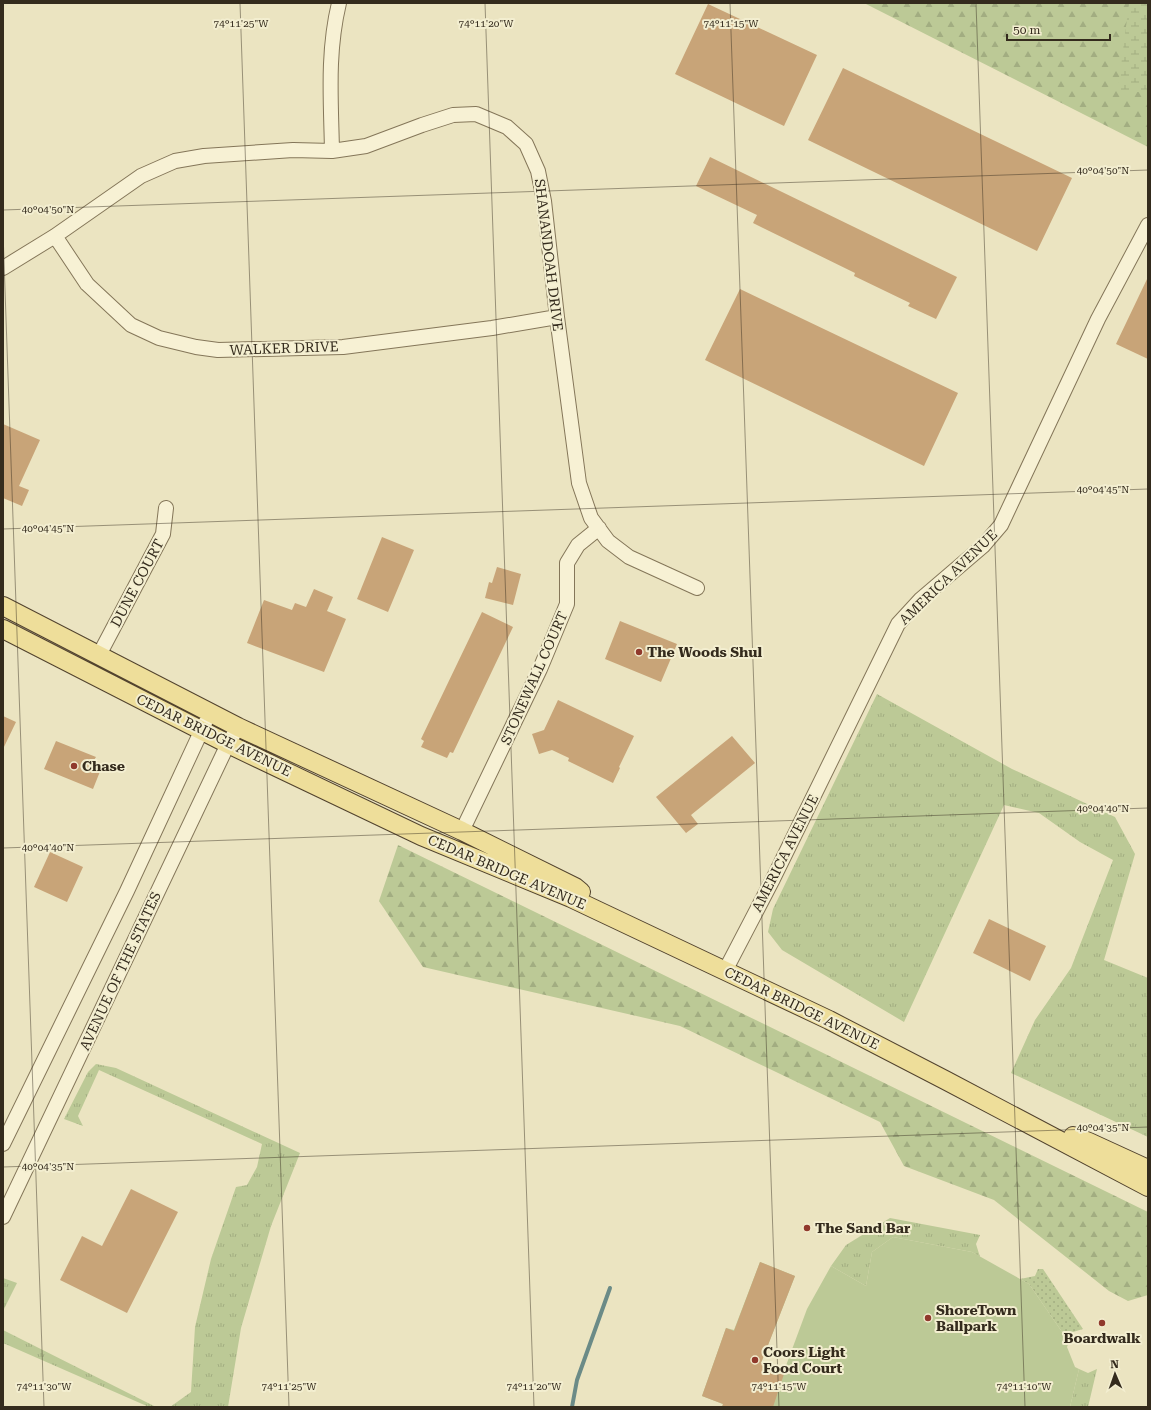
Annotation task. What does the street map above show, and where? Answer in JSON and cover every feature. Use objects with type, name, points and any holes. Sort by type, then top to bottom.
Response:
[{"type":"main road","points":[[3,606],[238,727],[462,832],[575,887],[611,917]]},
{"type":"main road","name":"CEDAR BRIDGE AVENUE","points":[[3,629],[228,744],[421,836],[570,898],[882,1047],[1148,1187]]},
{"type":"main road","name":"CEDAR BRIDGE AVENUE","points":[[1012,1115],[1089,1142],[1148,1169]]},
{"type":"street","points":[[332,151],[330,61],[334,24],[339,3]]},
{"type":"street","name":"SHANANDOAH DRIVE","points":[[3,268],[55,236],[141,176],[175,161],[212,155],[293,150],[332,151],[366,146],[453,115],[476,114],[507,127],[526,144],[538,171],[544,201],[557,317],[579,483],[591,518],[608,541],[628,557],[697,588]]},
{"type":"street","name":"AMERICA AVENUE","points":[[725,971],[773,879],[898,624],[921,599],[983,546],[1001,524],[1098,319],[1148,225]]},
{"type":"street","name":"WALKER DRIVE","points":[[55,236],[87,284],[131,325],[159,338],[196,348],[218,350],[343,347],[492,328],[557,317]]},
{"type":"street","name":"DUNE COURT","points":[[99,655],[163,534],[166,508]]},
{"type":"street","name":"STONEWALL COURT","points":[[462,832],[540,669],[567,604],[567,563],[578,545],[599,528]]},
{"type":"street","name":"AVENUE OF THE STATES","points":[[3,1144],[127,890],[210,712]]},
{"type":"street","name":"AVENUE OF THE STATES","points":[[3,1217],[228,744],[238,727]]},
{"type":"green space","points":[[864,3],[1148,3],[1148,147]]},
{"type":"green space","points":[[1129,3],[1148,3],[1148,93],[1118,90]]},
{"type":"green space","points":[[877,694],[1012,769],[1115,817],[1135,854],[1104,960],[1148,978],[1148,1137],[1011,1073],[1035,1020],[1071,968],[1113,860],[1080,842],[1039,813],[1004,805],[904,1022],[782,950],[768,932],[773,909]]},
{"type":"green space","points":[[398,845],[1148,1212],[1148,1295],[1128,1301],[1109,1291],[994,1200],[904,1166],[880,1122],[680,1026],[423,967],[379,901]]},
{"type":"green space","points":[[96,1064],[116,1068],[300,1153],[271,1226],[241,1328],[228,1407],[170,1407],[191,1392],[195,1327],[211,1259],[236,1187],[247,1185],[257,1167],[262,1144],[99,1070],[78,1116],[83,1126],[64,1119],[88,1072]]},
{"type":"green space","points":[[890,1218],[980,1235],[976,1244],[980,1257],[972,1252],[893,1237],[872,1252],[866,1286],[831,1266],[846,1245]]},
{"type":"green space","name":"ShoreTown Ballpark","points":[[893,1237],[972,1252],[1029,1284],[1069,1342],[1067,1347],[1075,1367],[1079,1369],[1070,1407],[722,1407],[723,1404],[702,1396],[726,1328],[734,1330],[760,1262],[795,1276],[761,1363],[784,1371],[807,1309],[831,1266],[866,1286],[872,1252]]},
{"type":"green space","points":[[1038,1269],[1043,1269],[1083,1329],[1073,1332],[1069,1342],[1029,1284],[1020,1279],[1035,1276]]},
{"type":"green space","points":[[3,1278],[17,1283],[3,1311]]},
{"type":"green space","points":[[3,1330],[156,1407],[149,1407],[3,1343]]},
{"type":"green space","points":[[1079,1369],[1088,1373],[1097,1369],[1088,1407],[1070,1407]]},
{"type":"building","points":[[708,4],[817,55],[784,126],[675,74]]},
{"type":"building","points":[[843,68],[1072,178],[1037,251],[808,140]]},
{"type":"building","points":[[710,157],[957,277],[936,319],[908,306],[910,303],[854,276],[855,273],[753,223],[757,215],[696,186]]},
{"type":"building","points":[[1148,277],[1148,359],[1116,344]]},
{"type":"building","points":[[740,289],[958,393],[924,466],[705,360]]},
{"type":"building","points":[[3,424],[40,440],[19,486],[29,490],[22,506],[3,498]]},
{"type":"building","points":[[382,537],[414,550],[388,612],[357,599]]},
{"type":"building","points":[[497,567],[521,574],[513,605],[485,598],[489,582],[492,583]]},
{"type":"building","points":[[314,589],[333,597],[327,611],[346,619],[324,672],[247,643],[264,600],[292,610],[295,603],[306,607]]},
{"type":"building","points":[[482,612],[513,627],[453,753],[450,752],[447,758],[421,747],[424,741],[421,739]]},
{"type":"building","points":[[620,621],[677,644],[661,682],[605,659]]},
{"type":"building","points":[[558,700],[634,736],[613,783],[568,761],[569,758],[552,750],[539,754],[532,734],[544,730]]},
{"type":"building","points":[[3,716],[16,722],[3,749]]},
{"type":"building","points":[[732,736],[755,763],[691,815],[698,824],[686,833],[656,797]]},
{"type":"building","name":"Chase","points":[[56,741],[96,757],[94,760],[103,764],[93,789],[44,769]]},
{"type":"building","points":[[50,852],[83,867],[67,902],[34,887]]},
{"type":"building","points":[[989,919],[1046,946],[1030,981],[973,953]]},
{"type":"building","points":[[131,1189],[178,1212],[127,1313],[60,1280],[82,1236],[102,1246]]},
{"type":"building","points":[[760,1262],[795,1276],[761,1363],[785,1371],[773,1407],[722,1407],[723,1404],[702,1396],[726,1328],[734,1331]]},
{"type":"waterway","points":[[572,1407],[577,1380],[610,1288]]},
{"type":"place","name":"The Woods Shul","points":[[639,652]]},
{"type":"place","name":"Chase","points":[[74,766]]},
{"type":"place","name":"The Sand Bar","points":[[807,1228]]},
{"type":"place","name":"ShoreTown Ballpark","points":[[928,1318]]},
{"type":"place","name":"Boardwalk","points":[[1102,1323]]},
{"type":"place","name":"Coors Light Food Court","points":[[755,1360]]}]
